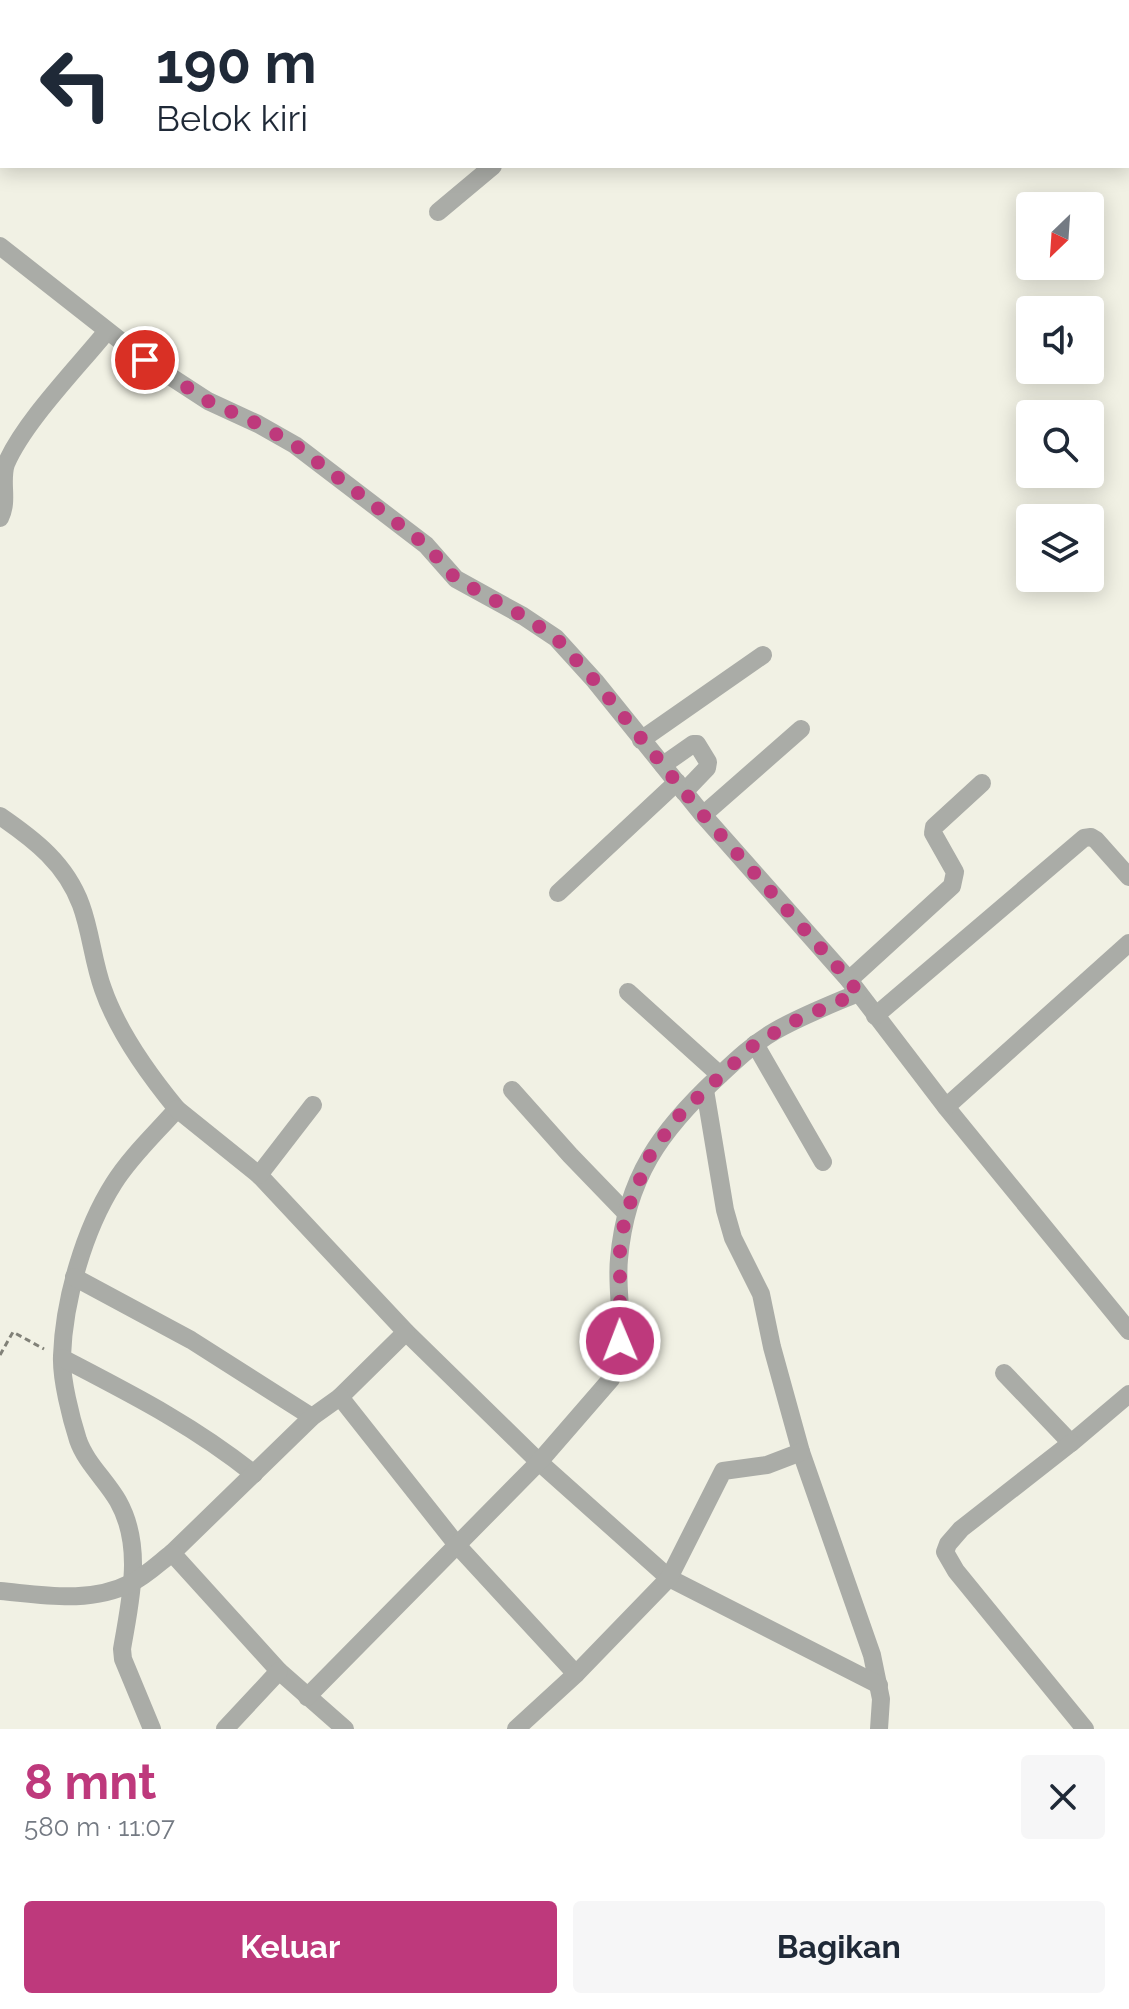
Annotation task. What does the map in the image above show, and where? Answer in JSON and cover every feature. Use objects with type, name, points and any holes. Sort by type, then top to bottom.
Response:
[{"type":"street","points":[[442,209],[491,168]]},
{"type":"street","points":[[0,246],[145,360],[208,401],[295,445],[426,545],[456,579],[545,630],[595,681],[703,815],[854,986],[946,1107],[1129,1331]]},
{"type":"street","points":[[0,518],[6,504],[4,468],[12,453],[28,428],[107,331]]},
{"type":"street","points":[[641,740],[763,655]]},
{"type":"street","points":[[703,815],[801,729]]},
{"type":"street","points":[[558,893],[680,787],[707,768],[708,762],[697,744],[693,744],[663,765]]},
{"type":"street","points":[[307,1697],[539,1462],[611,1379],[616,1369],[620,1341],[618,1263],[626,1213],[651,1153],[681,1113],[720,1075],[755,1044],[854,986],[952,886],[955,872],[933,833],[934,827],[982,783]]},
{"type":"street","points":[[0,816],[39,842],[72,885],[82,907],[103,989],[114,1013],[177,1109],[259,1175],[406,1332],[539,1462],[669,1578],[879,1685]]},
{"type":"street","points":[[875,1016],[1084,838],[1096,840],[1129,877]]},
{"type":"street","points":[[946,1107],[1129,943]]},
{"type":"street","points":[[628,992],[720,1075]]},
{"type":"street","points":[[755,1044],[823,1162]]},
{"type":"street","points":[[512,1090],[626,1213]]},
{"type":"street","points":[[705,1090],[725,1210],[733,1238],[761,1294],[801,1452],[872,1655],[879,1685],[879,1729]]},
{"type":"street","points":[[259,1175],[313,1105]]},
{"type":"street","points":[[152,1729],[123,1659],[122,1649],[134,1582],[132,1540],[119,1502],[79,1442],[62,1358],[74,1277],[101,1209],[131,1160],[177,1109]]},
{"type":"street","points":[[74,1277],[191,1340],[312,1417]]},
{"type":"street","points":[[0,1591],[92,1596],[106,1594],[134,1582],[172,1553],[312,1417],[340,1397],[406,1332]]},
{"type":"street","points":[[62,1358],[213,1441],[254,1474]]},
{"type":"street","points":[[1004,1373],[1071,1443]]},
{"type":"street","points":[[1085,1729],[956,1571],[945,1552],[961,1529],[1129,1394]]},
{"type":"street","points":[[340,1397],[457,1545],[576,1674]]},
{"type":"street","points":[[519,1728],[669,1578],[723,1471],[767,1465],[801,1452]]},
{"type":"street","points":[[172,1553],[279,1671],[345,1729]]},
{"type":"street","points":[[225,1729],[279,1671]]},
{"type":"path","points":[[0,1355],[13,1332],[62,1358]]},
{"type":"route","points":[[145,360],[208,401],[295,445],[426,545],[456,579],[556,638],[595,681],[703,815],[858,993],[795,1021],[755,1044],[665,1132],[651,1153],[626,1213],[618,1263],[620,1341]]}]
